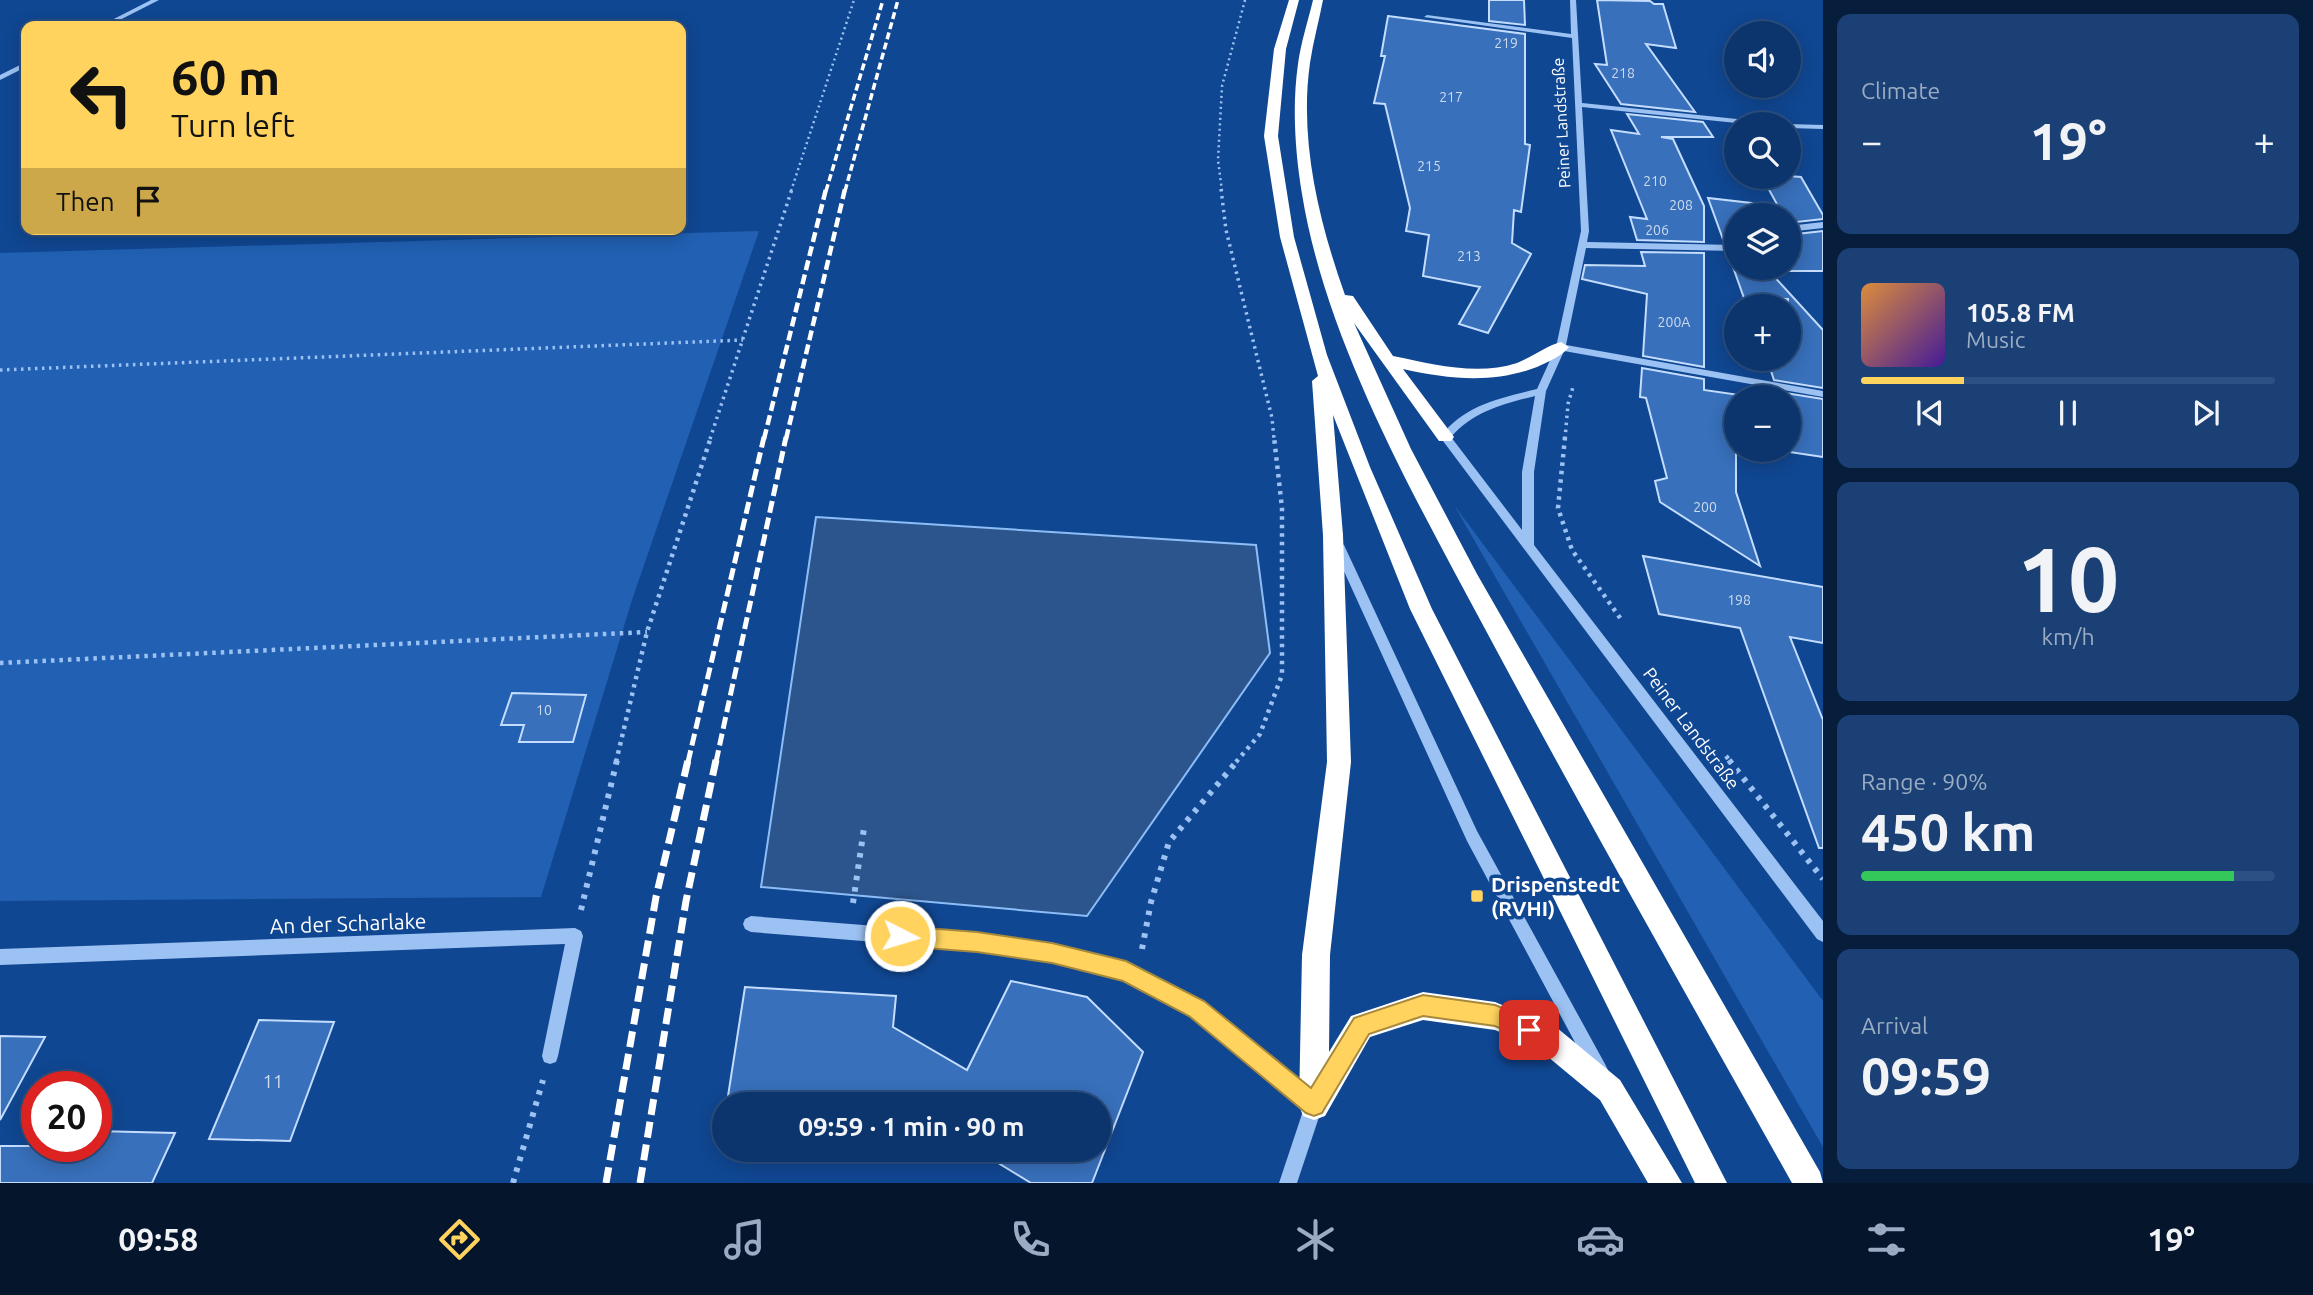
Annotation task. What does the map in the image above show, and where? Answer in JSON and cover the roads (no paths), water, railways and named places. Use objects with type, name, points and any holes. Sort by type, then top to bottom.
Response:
[{"type":"highway","points":[[1294,0],[1280,48],[1271,136],[1287,237],[1319,355],[1361,467],[1421,609],[1710,1183]]},
{"type":"highway","points":[[1318,0],[1303,61],[1301,124],[1310,193],[1328,268],[1362,364],[1481,603],[1809,1183]]},
{"type":"highway","points":[[1328,268],[1387,360],[1445,437]]},
{"type":"highway","points":[[1387,360],[1451,372],[1478,374],[1515,371],[1540,362],[1561,347]]},
{"type":"highway","points":[[1314,1105],[1316,955],[1339,762],[1333,535],[1319,355]]},
{"type":"highway","points":[[1314,1105],[1361,1026],[1423,1006],[1495,1016],[1546,1037],[1610,1090],[1666,1183]]},
{"type":"street","points":[[113,21],[156,0]]},
{"type":"street","name":"Peiner Landstraße","points":[[1528,548],[1528,472],[1541,391],[1561,347],[1585,231],[1581,105],[1573,0]]},
{"type":"street","points":[[1427,17],[1576,37]]},
{"type":"street","points":[[0,78],[21,67]]},
{"type":"street","points":[[1581,105],[1724,120]]},
{"type":"street","points":[[1801,126],[1823,127]]},
{"type":"street","points":[[1801,228],[1823,225]]},
{"type":"street","points":[[1583,245],[1724,248]]},
{"type":"street","points":[[1561,347],[1823,394]]},
{"type":"street","points":[[1445,437],[1458,421],[1484,406],[1541,391]]},
{"type":"street","name":"Peiner Landstraße","points":[[1445,437],[1823,934]]},
{"type":"street","points":[[1333,535],[1472,836],[1610,1090]]},
{"type":"street","points":[[751,924],[977,942],[1052,953],[1126,972],[1196,1008],[1314,1105],[1290,1182]]},
{"type":"street","name":"An der Scharlake","points":[[0,957],[575,936],[550,1056]]},
{"type":"railway","points":[[826,191],[883,0]]},
{"type":"railway","points":[[845,191],[898,0]]},
{"type":"railway","points":[[764,439],[826,189]]},
{"type":"railway","points":[[786,439],[845,189]]},
{"type":"railway","points":[[688,762],[764,437]]},
{"type":"railway","points":[[716,762],[786,437]]},
{"type":"railway","points":[[606,1183],[656,897],[688,760]]},
{"type":"railway","points":[[640,1183],[686,901],[716,760]]},
{"type":"place","name":"Drispenstedt (RVHI)","points":[[1477,896]]}]
